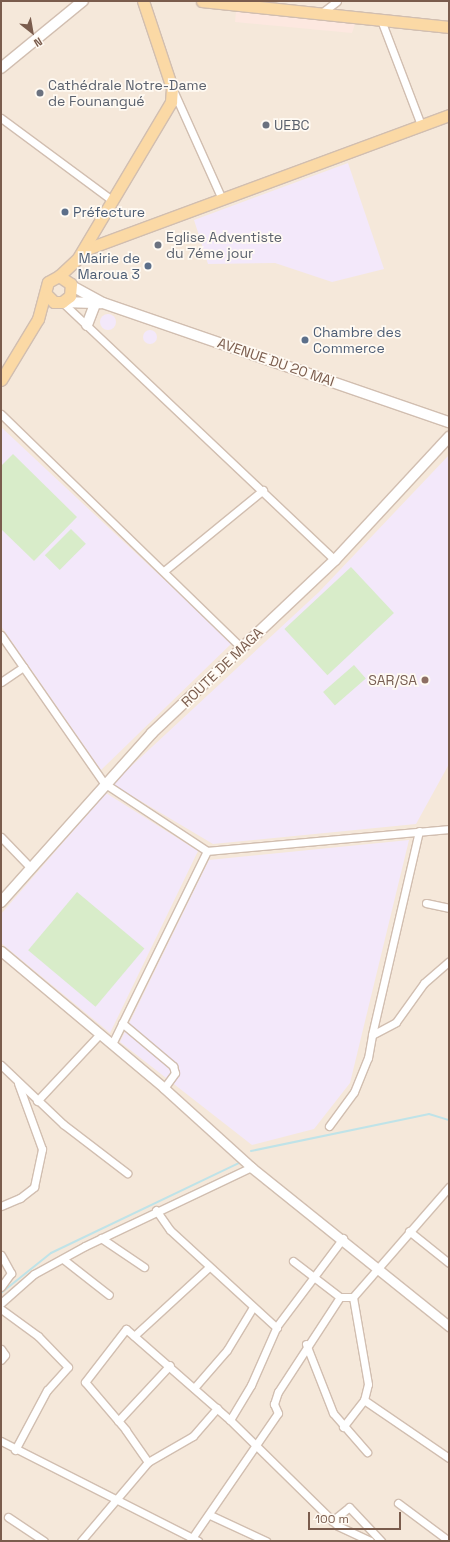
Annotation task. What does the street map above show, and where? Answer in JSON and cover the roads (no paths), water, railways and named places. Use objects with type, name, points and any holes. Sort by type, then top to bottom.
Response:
[{"type":"main road","points":[[1,68],[83,1]]},
{"type":"main road","points":[[38,319],[70,296],[81,254],[168,108],[172,88],[144,1]]},
{"type":"main road","points":[[202,1],[262,5],[320,14],[449,27]]},
{"type":"main road","points":[[1,380],[38,319],[47,294],[48,282],[59,276],[81,254],[222,199],[449,114]]},
{"type":"main road","points":[[59,276],[99,302]]},
{"type":"main road","points":[[47,294],[61,302],[99,302]]},
{"type":"main road","points":[[87,325],[99,302]]},
{"type":"main road","name":"AVENUE DU 20 MAI","points":[[99,302],[449,422]]},
{"type":"main road","name":"ROUTE DE MAGA","points":[[1,902],[104,783],[241,647],[335,560],[449,438]]},
{"type":"street","points":[[320,14],[337,1]]},
{"type":"street","points":[[381,20],[422,125]]},
{"type":"street","points":[[172,88],[222,199]]},
{"type":"street","points":[[1,118],[112,200]]},
{"type":"street","points":[[61,302],[263,490],[335,560]]},
{"type":"street","points":[[1,414],[241,647]]},
{"type":"street","points":[[164,571],[263,490]]},
{"type":"street","points":[[1,635],[104,783],[206,851],[449,829]]},
{"type":"street","points":[[1,682],[23,666]]},
{"type":"street","points":[[329,1126],[354,1092],[368,1058],[419,831]]},
{"type":"street","points":[[1,837],[30,867]]},
{"type":"street","points":[[112,1044],[206,851]]},
{"type":"street","points":[[426,903],[449,908]]},
{"type":"street","points":[[1,951],[164,1088],[251,1167],[343,1238],[376,1267],[449,1326]]},
{"type":"street","points":[[372,1035],[396,1022],[421,987],[449,961]]},
{"type":"street","points":[[122,1023],[173,1066],[175,1073],[164,1088]]},
{"type":"street","points":[[37,1101],[100,1034]]},
{"type":"street","points":[[1,1065],[37,1101],[127,1173]]},
{"type":"street","points":[[1,1206],[20,1198],[34,1187],[41,1156],[37,1133],[18,1083]]},
{"type":"street","points":[[1,1303],[34,1274],[156,1210],[251,1167]]},
{"type":"street","points":[[343,1427],[364,1400],[368,1384],[366,1357],[353,1297],[376,1267],[449,1187]]},
{"type":"street","points":[[156,1210],[170,1230],[209,1268],[277,1328]]},
{"type":"street","points":[[409,1231],[449,1263]]},
{"type":"street","points":[[101,1238],[144,1267]]},
{"type":"street","points":[[230,1420],[251,1385],[277,1328],[343,1238]]},
{"type":"street","points":[[1,1255],[11,1273],[1,1287]]},
{"type":"street","points":[[63,1259],[109,1295]]},
{"type":"street","points":[[293,1261],[314,1279],[340,1297],[353,1297]]},
{"type":"street","points":[[134,1336],[209,1268]]},
{"type":"street","points":[[1,1442],[116,1498],[193,1540],[255,1445],[278,1413],[274,1404],[278,1392],[306,1344],[340,1297]]},
{"type":"street","points":[[194,1388],[226,1350],[253,1307]]},
{"type":"street","points":[[1,1309],[38,1336],[68,1367],[47,1390],[15,1450]]},
{"type":"street","points":[[148,1462],[118,1421],[98,1401],[85,1381],[126,1330],[170,1366],[230,1420],[332,1521],[349,1535],[370,1541]]},
{"type":"street","points":[[306,1344],[333,1413],[343,1427],[367,1452]]},
{"type":"street","points":[[1,1349],[5,1355],[1,1360]]},
{"type":"street","points":[[118,1421],[170,1366]]},
{"type":"street","points":[[364,1400],[449,1458]]},
{"type":"street","points":[[81,1541],[148,1462],[193,1436],[217,1408]]},
{"type":"street","points":[[398,1503],[449,1541]]},
{"type":"street","points":[[332,1521],[348,1507],[380,1541]]},
{"type":"street","points":[[210,1515],[266,1541]]},
{"type":"street","points":[[8,1516],[44,1541]]},
{"type":"waterway","points":[[251,1151],[429,1114],[449,1120]]},
{"type":"waterway","points":[[1,1293],[51,1253],[241,1162]]},
{"type":"place","name":"Cathédrale Notre-Dame de Founangué","points":[[40,93]]},
{"type":"place","name":"UEBC","points":[[266,125]]},
{"type":"place","name":"Préfecture","points":[[65,212]]},
{"type":"place","name":"Eglise Adventiste du 7éme jour","points":[[158,245]]},
{"type":"place","name":"Mairie de Maroua 3","points":[[148,266]]},
{"type":"place","name":"Chambre des Commerce","points":[[305,340]]},
{"type":"place","name":"SAR/SA","points":[[425,680]]}]
